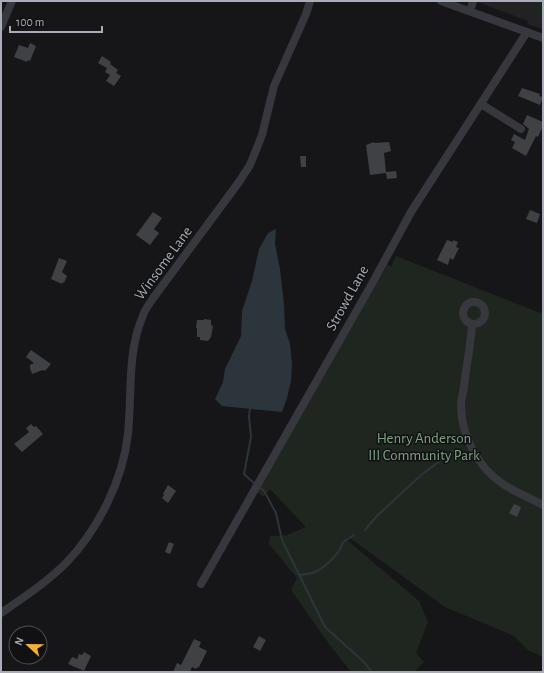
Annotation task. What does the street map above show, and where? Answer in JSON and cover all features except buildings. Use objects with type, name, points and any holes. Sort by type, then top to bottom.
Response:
[{"type":"street","points":[[1,27],[12,1]]},
{"type":"street","name":"Winsome Lane","points":[[1,612],[44,582],[66,563],[84,541],[105,508],[124,462],[128,435],[133,348],[142,317],[154,297],[239,182],[250,164],[262,135],[274,86],[306,14],[310,1]]},
{"type":"street","points":[[441,1],[543,38]]},
{"type":"street","points":[[470,11],[473,1]]},
{"type":"street","name":"Strowd Lane","points":[[201,584],[373,282],[411,212],[526,32]]},
{"type":"street","points":[[481,104],[521,129]]},
{"type":"street","points":[[472,324],[461,406],[464,429],[469,442],[484,466],[494,477],[502,483],[543,505]]},
{"type":"shaded area","points":[[475,1],[543,1],[543,29],[527,24],[528,21]]},
{"type":"shaded area","points":[[276,229],[275,244],[280,269],[285,329],[290,344],[292,364],[291,381],[287,398],[282,412],[222,406],[215,399],[223,382],[225,369],[241,336],[242,311],[252,281],[259,249],[268,233]]},
{"type":"green space","points":[[536,1],[543,1],[543,18],[529,13]]},
{"type":"green space","name":"Henry Anderson III Community Park","points":[[396,256],[543,314],[543,657],[528,650],[514,636],[445,607],[347,536],[347,540],[419,601],[428,622],[416,653],[424,662],[416,670],[416,672],[351,672],[329,644],[291,590],[297,578],[269,544],[270,536],[287,535],[306,527],[270,489],[263,497],[257,492],[388,264],[391,267]]},
{"type":"waterway","points":[[250,408],[249,416],[251,437],[244,474],[255,484]]},
{"type":"waterway","points":[[365,530],[377,516],[420,476],[454,450]]},
{"type":"waterway","points":[[259,487],[264,491],[276,513],[282,540],[325,627],[364,662],[372,672]]},
{"type":"waterway","points":[[299,575],[313,573],[324,567],[336,555],[343,542],[354,535]]}]
